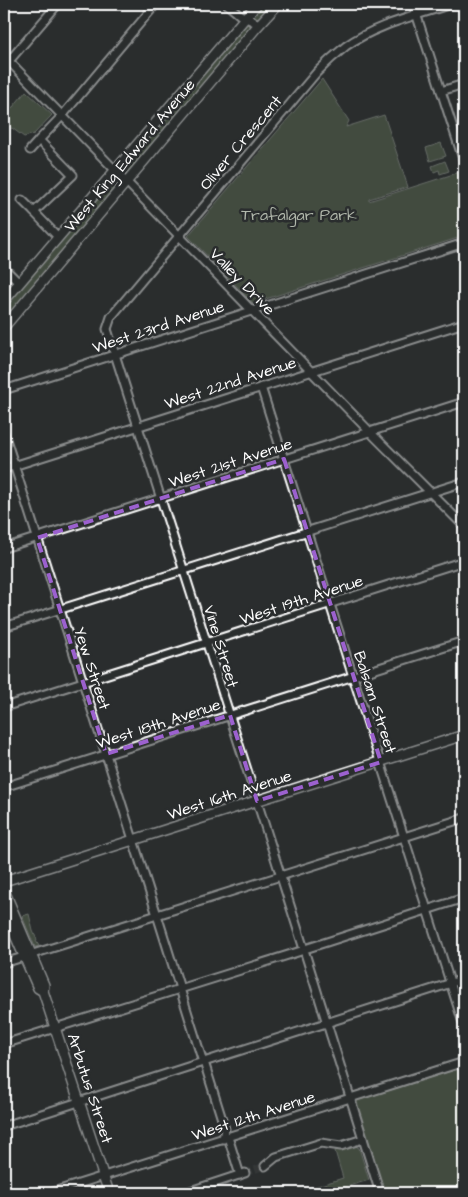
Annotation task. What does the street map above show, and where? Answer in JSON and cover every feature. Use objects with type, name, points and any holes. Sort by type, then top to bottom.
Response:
[{"type":"main road","name":"West King Edward Avenue","points":[[4,301],[257,4]]},
{"type":"main road","name":"West King Edward Avenue","points":[[4,327],[259,24],[278,4]]},
{"type":"main road","name":"West 16th Avenue","points":[[4,881],[464,735]]},
{"type":"main road","name":"Arbutus Street","points":[[4,890],[28,956]]},
{"type":"main road","name":"Arbutus Street","points":[[4,910],[44,985],[43,992],[110,1193]]},
{"type":"street","points":[[7,58],[58,4]]},
{"type":"street","points":[[30,150],[62,116],[156,4]]},
{"type":"street","points":[[227,4],[259,24]]},
{"type":"street","points":[[413,4],[464,162]]},
{"type":"street","name":"Oliver Crescent","points":[[115,354],[107,329],[111,317],[317,72],[347,45],[376,29],[451,4]]},
{"type":"street","name":"Valley Drive","points":[[7,58],[464,526]]},
{"type":"street","points":[[441,91],[464,84]]},
{"type":"street","points":[[34,212],[73,175],[39,140]]},
{"type":"street","points":[[22,200],[58,237]]},
{"type":"street","name":"West 23rd Avenue","points":[[4,390],[464,243]]},
{"type":"street","points":[[4,268],[19,283]]},
{"type":"street","points":[[4,281],[10,275]]},
{"type":"street","name":"West 22nd Avenue","points":[[4,469],[464,323]]},
{"type":"street","name":"Vine Street","points":[[115,354],[380,1193]]},
{"type":"street","name":"Balsam Street","points":[[261,387],[464,1026]]},
{"type":"street","name":"West 21st Avenue","points":[[4,548],[464,402]]},
{"type":"street","name":"Yew Street","points":[[4,433],[203,1062],[242,1174],[184,1193]]},
{"type":"street","points":[[4,627],[464,482]]},
{"type":"street","name":"West 19th Avenue","points":[[4,707],[464,561]]},
{"type":"street","name":"West 18th Avenue","points":[[4,787],[464,641]]},
{"type":"street","points":[[4,963],[464,818]]},
{"type":"street","points":[[4,1044],[464,898]]},
{"type":"street","points":[[4,1126],[464,979]]},
{"type":"street","name":"West 12th Avenue","points":[[50,1193],[464,1062]]},
{"type":"street","points":[[265,1166],[276,1157],[321,1143],[340,1146],[363,1139]]},
{"type":"highlighted area","points":[[284,459],[381,762],[257,801],[230,715],[106,754],[37,538]]},
{"type":"green space","points":[[261,4],[274,4],[259,18],[256,18],[254,15]]},
{"type":"green space","points":[[247,23],[250,23],[251,27],[128,173],[123,172],[130,157]]},
{"type":"green space","name":"Trafalgar Park","points":[[322,79],[349,121],[346,127],[384,115],[408,187],[369,199],[369,201],[460,172],[464,187],[464,236],[253,303],[188,236]]},
{"type":"green space","points":[[26,91],[52,115],[34,134],[24,137],[12,128],[4,131],[4,111],[13,107]]},
{"type":"green space","points":[[441,143],[446,156],[430,161],[426,148]]},
{"type":"green space","points":[[445,161],[449,171],[440,174],[439,170],[434,172],[432,166]]},
{"type":"green space","points":[[117,178],[121,180],[119,184],[4,323],[4,307],[104,188]]},
{"type":"green space","points":[[29,914],[39,946],[35,947],[22,916]]},
{"type":"green space","points":[[464,1067],[464,1193],[384,1193],[356,1102]]},
{"type":"green space","points":[[354,1145],[359,1148],[369,1180],[325,1193],[295,1193],[343,1178],[335,1151]]},
{"type":"tunnel","points":[[245,1173],[265,1166]]}]
